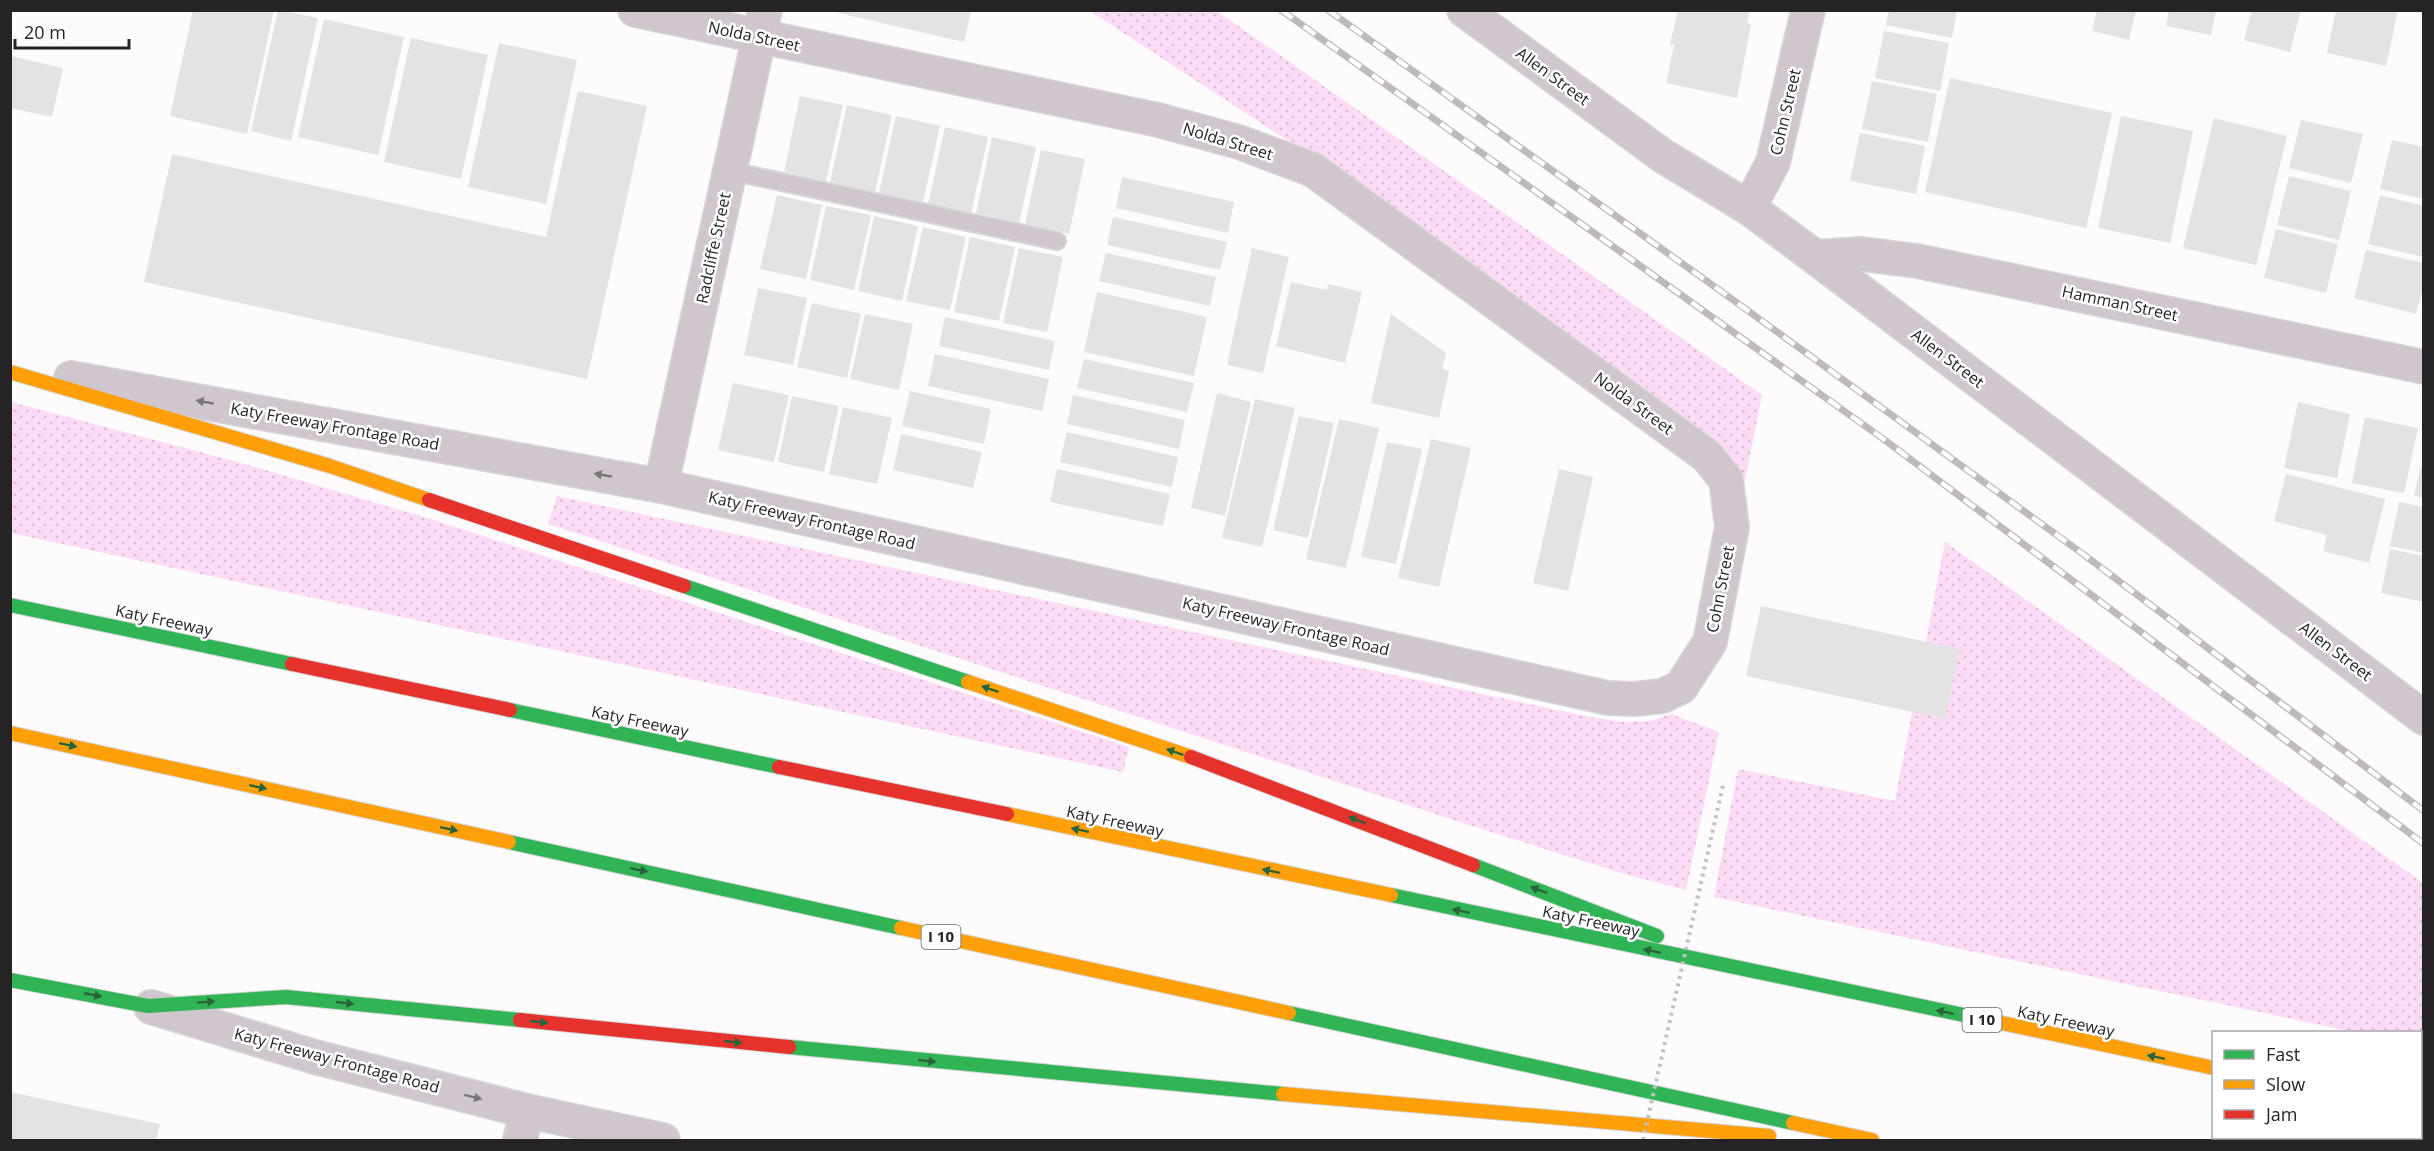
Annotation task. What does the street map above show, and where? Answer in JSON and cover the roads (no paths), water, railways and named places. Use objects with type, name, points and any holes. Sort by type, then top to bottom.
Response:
[{"type":"main road","points":[[10,372],[330,466],[1215,765],[1751,972]]},
{"type":"main road","name":"Katy Freeway","points":[[10,605],[2212,1068]]},
{"type":"main road","name":"I 10","points":[[10,733],[1872,1140]]},
{"type":"main road","name":"Katy Freeway Frontage Road","points":[[10,980],[148,1006]]},
{"type":"main road","points":[[148,1006],[286,997],[1107,1079],[1778,1136]]},
{"type":"main road","points":[[1801,1138],[1825,1140]]},
{"type":"street","name":"Nolda Street","points":[[636,10],[762,24],[1158,120],[1239,142],[1313,170],[1707,456],[1726,480]]},
{"type":"street","name":"Allen Street","points":[[1464,10],[1663,156],[1749,208],[1815,256],[2424,718]]},
{"type":"street","name":"Cohn Street","points":[[1749,208],[1773,162],[1808,10]]},
{"type":"street","name":"Radcliffe Street","points":[[661,486],[762,24]]},
{"type":"street","name":"Hamman Street","points":[[1815,256],[1861,254],[1917,261],[2424,367]]},
{"type":"street","name":"Katy Freeway Frontage Road","points":[[10,367],[661,486],[1608,698]]},
{"type":"street","name":"Cohn Street","points":[[1608,698],[1634,699],[1662,696],[1681,687],[1710,642],[1732,527],[1726,480]]},
{"type":"street","name":"Katy Freeway Frontage Road","points":[[148,1006],[315,1057],[523,1126],[663,1140]]},
{"type":"lane","points":[[730,171],[1058,241]]},
{"type":"railway","points":[[1281,10],[1882,438],[2424,844]]},
{"type":"railway","points":[[1328,10],[2083,554],[2424,811]]}]
